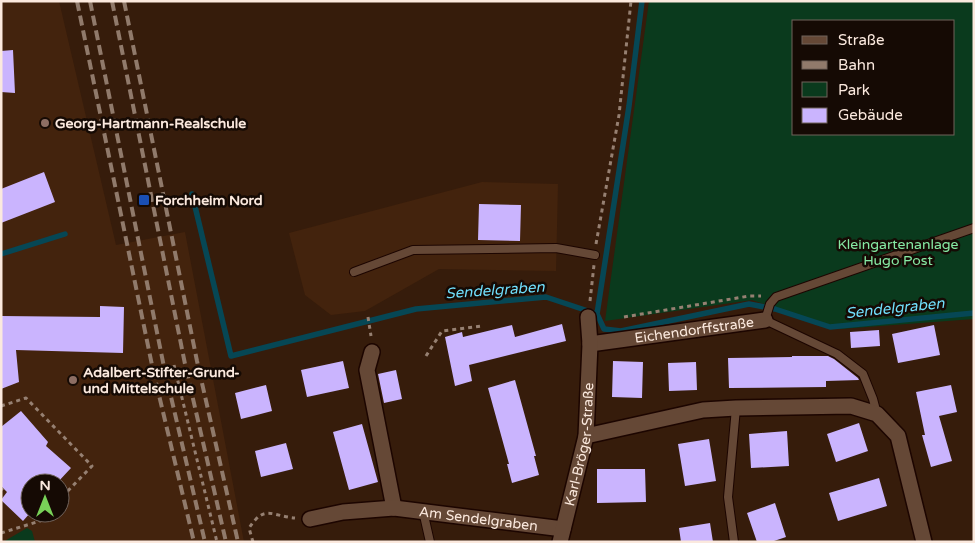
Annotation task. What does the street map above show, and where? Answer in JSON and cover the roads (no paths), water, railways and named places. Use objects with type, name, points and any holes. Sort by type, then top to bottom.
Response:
[{"type":"street","name":"Karl-Bröger-Straße","points":[[562,535],[586,436],[590,344],[589,310]]},
{"type":"street","name":"Eichendorffstraße","points":[[590,344],[766,317]]},
{"type":"street","points":[[372,352],[367,370],[394,508]]},
{"type":"street","name":"Eichendorffstraße","points":[[586,436],[703,410],[851,406],[877,414],[898,436],[924,542]]},
{"type":"street","name":"Am Sendelgraben","points":[[310,519],[343,512],[394,508],[423,510],[562,535]]},
{"type":"lane","points":[[766,317],[770,304],[776,297],[974,228]]},
{"type":"lane","points":[[354,272],[413,250],[556,248],[595,255]]},
{"type":"lane","name":"Eichendorffstraße","points":[[766,317],[837,354],[863,374],[877,414]]},
{"type":"lane","points":[[734,542],[728,497],[736,408]]},
{"type":"lane","points":[[423,510],[430,542]]},
{"type":"waterway","points":[[597,314],[629,106],[642,1]]},
{"type":"waterway","name":"Sendelgraben","points":[[192,194],[231,356],[416,309],[546,297],[597,314],[604,329],[621,331],[749,304],[775,309],[830,327],[974,313]]},
{"type":"waterway","name":"Sendelgraben","points":[[1,254],[65,234]]},
{"type":"railway","points":[[77,1],[153,370],[194,542]]},
{"type":"railway","points":[[90,1],[164,367],[205,542]]},
{"type":"railway","points":[[112,1],[185,364],[226,542]]},
{"type":"railway","points":[[124,1],[197,361],[238,542]]},
{"type":"place","name":"Georg-Hartmann-Realschule","points":[[45,123]]},
{"type":"place","name":"Forchheim Nord","points":[[144,200]]},
{"type":"place","name":"Adalbert-Stifter-Grund- und Mittelschule","points":[[73,380]]},
{"type":"park label","name":"Kleingartenanlage Hugo Post","points":[[898,252]]}]
